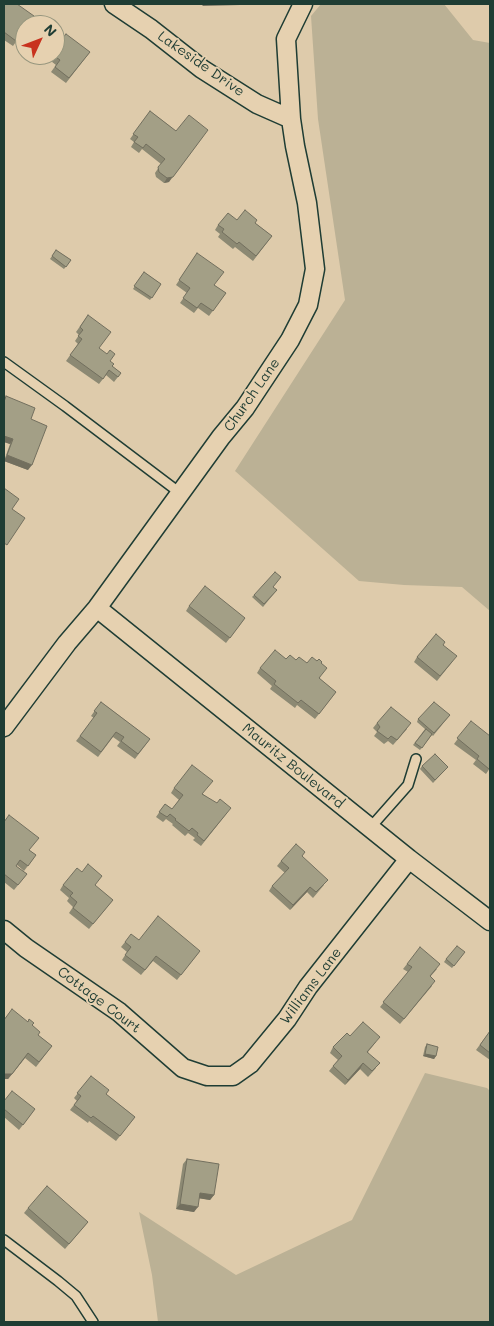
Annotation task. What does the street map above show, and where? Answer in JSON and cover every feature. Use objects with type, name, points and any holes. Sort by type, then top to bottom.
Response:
[{"type":"street","name":"Lakeside Drive","points":[[114,4],[151,29],[202,69],[257,104],[291,119]]},
{"type":"street","name":"Church Lane","points":[[4,727],[67,643],[97,608],[221,437],[245,408],[290,340],[308,305],[315,269],[307,203],[291,119],[286,39],[303,4]]},
{"type":"street","name":"Mauritz Boulevard","points":[[97,608],[370,828],[490,921]]},
{"type":"street","name":"Williams Lane","points":[[193,1071],[207,1076],[233,1076],[250,1064],[287,1019],[308,987],[409,859]]},
{"type":"street","name":"Cottage Court","points":[[4,930],[26,948],[119,1012],[183,1068],[193,1071]]},
{"type":"lane","points":[[4,362],[180,493]]},
{"type":"lane","points":[[370,828],[408,785],[416,759]]},
{"type":"lane","points":[[4,1240],[76,1296],[93,1322]]},
{"type":"shaded area","points":[[321,4],[444,4],[473,40],[490,43],[490,611],[462,587],[359,581],[235,471],[345,300],[318,119],[311,16]]},
{"type":"shaded area","points":[[425,1073],[487,1088],[490,1091],[490,1322],[158,1322],[152,1275],[139,1212],[236,1275],[352,1220]]},
{"type":"building","points":[[4,4],[17,4],[33,15],[15,15],[15,40],[4,32]]},
{"type":"building","points":[[66,34],[90,52],[69,78],[55,67],[56,65],[65,65]]},
{"type":"building","points":[[150,111],[176,131],[189,115],[208,130],[173,177],[167,178],[159,172],[158,167],[165,159],[146,144],[143,148],[134,142],[138,137],[133,134]]},
{"type":"building","points":[[245,210],[257,220],[255,223],[272,236],[256,256],[239,242],[237,244],[222,232],[224,229],[218,225],[228,213],[237,220]]},
{"type":"building","points":[[56,250],[71,260],[66,267],[52,256]]},
{"type":"building","points":[[197,253],[224,272],[214,285],[226,293],[213,311],[201,303],[197,308],[183,298],[190,288],[179,280]]},
{"type":"building","points":[[144,272],[161,284],[152,298],[134,286]]},
{"type":"building","points":[[88,315],[111,332],[99,348],[107,354],[110,350],[115,354],[110,361],[114,364],[112,366],[121,373],[118,377],[109,370],[103,379],[70,355],[82,339],[78,336],[83,330],[80,327]]},
{"type":"building","points":[[6,396],[35,408],[31,419],[47,426],[32,465],[7,455],[13,439],[4,436],[4,402]]},
{"type":"building","points":[[4,488],[19,499],[12,509],[25,518],[7,545],[4,543]]},
{"type":"building","points":[[275,572],[281,577],[273,587],[277,590],[264,604],[254,595]]},
{"type":"building","points":[[205,586],[245,618],[230,638],[189,606]]},
{"type":"building","points":[[436,634],[445,642],[443,645],[457,656],[440,676],[417,657]]},
{"type":"building","points":[[275,650],[286,659],[290,655],[296,660],[299,657],[307,663],[312,657],[317,661],[319,659],[327,668],[319,678],[336,692],[319,714],[301,700],[298,703],[274,684],[276,681],[260,668]]},
{"type":"building","points":[[101,702],[150,739],[138,754],[121,741],[124,737],[116,732],[101,752],[80,736],[97,713],[94,711]]},
{"type":"building","points":[[434,702],[450,715],[434,733],[418,719]]},
{"type":"building","points":[[391,707],[411,723],[397,740],[391,736],[388,739],[377,731],[380,727],[377,723]]},
{"type":"building","points":[[471,721],[490,736],[489,769],[477,759],[479,756],[457,738]]},
{"type":"building","points":[[426,729],[432,734],[422,748],[415,743]]},
{"type":"building","points":[[435,754],[448,767],[435,780],[422,766]]},
{"type":"building","points":[[192,765],[213,781],[202,794],[217,803],[220,799],[231,808],[204,841],[192,828],[189,831],[170,814],[167,817],[159,812],[165,804],[172,809],[183,795],[174,788]]},
{"type":"building","points":[[9,815],[39,838],[29,850],[36,855],[28,866],[20,860],[16,866],[27,874],[18,885],[4,874],[4,822]]},
{"type":"building","points":[[296,844],[305,852],[302,856],[328,880],[316,892],[310,887],[293,905],[272,886],[289,868],[281,861]]},
{"type":"building","points":[[88,864],[102,876],[95,885],[113,900],[93,924],[73,908],[77,902],[70,896],[73,893],[63,885],[77,868],[82,872]]},
{"type":"building","points":[[158,916],[200,951],[181,975],[156,956],[145,970],[125,955],[131,947],[125,942],[131,934],[139,940]]},
{"type":"building","points":[[457,946],[465,952],[454,966],[446,959]]},
{"type":"building","points":[[420,947],[440,964],[430,976],[435,981],[404,1019],[383,1002],[412,967],[407,964]]},
{"type":"building","points":[[12,1009],[28,1022],[29,1019],[34,1023],[32,1025],[40,1032],[38,1035],[52,1046],[39,1062],[28,1053],[12,1074],[4,1074],[4,1020]]},
{"type":"building","points":[[363,1022],[380,1037],[367,1052],[380,1063],[372,1071],[363,1063],[348,1080],[333,1066],[342,1056],[333,1047],[347,1033],[350,1036]]},
{"type":"building","points":[[490,1031],[490,1053],[480,1045]]},
{"type":"building","points":[[427,1044],[438,1047],[436,1056],[425,1054]]},
{"type":"building","points":[[91,1076],[109,1090],[106,1094],[135,1117],[120,1136],[74,1105],[81,1096],[77,1093]]},
{"type":"building","points":[[12,1091],[35,1109],[23,1125],[4,1109],[4,1101]]},
{"type":"building","points":[[187,1159],[219,1164],[214,1195],[200,1193],[198,1207],[180,1204]]},
{"type":"building","points":[[47,1186],[88,1222],[69,1244],[28,1208]]}]
